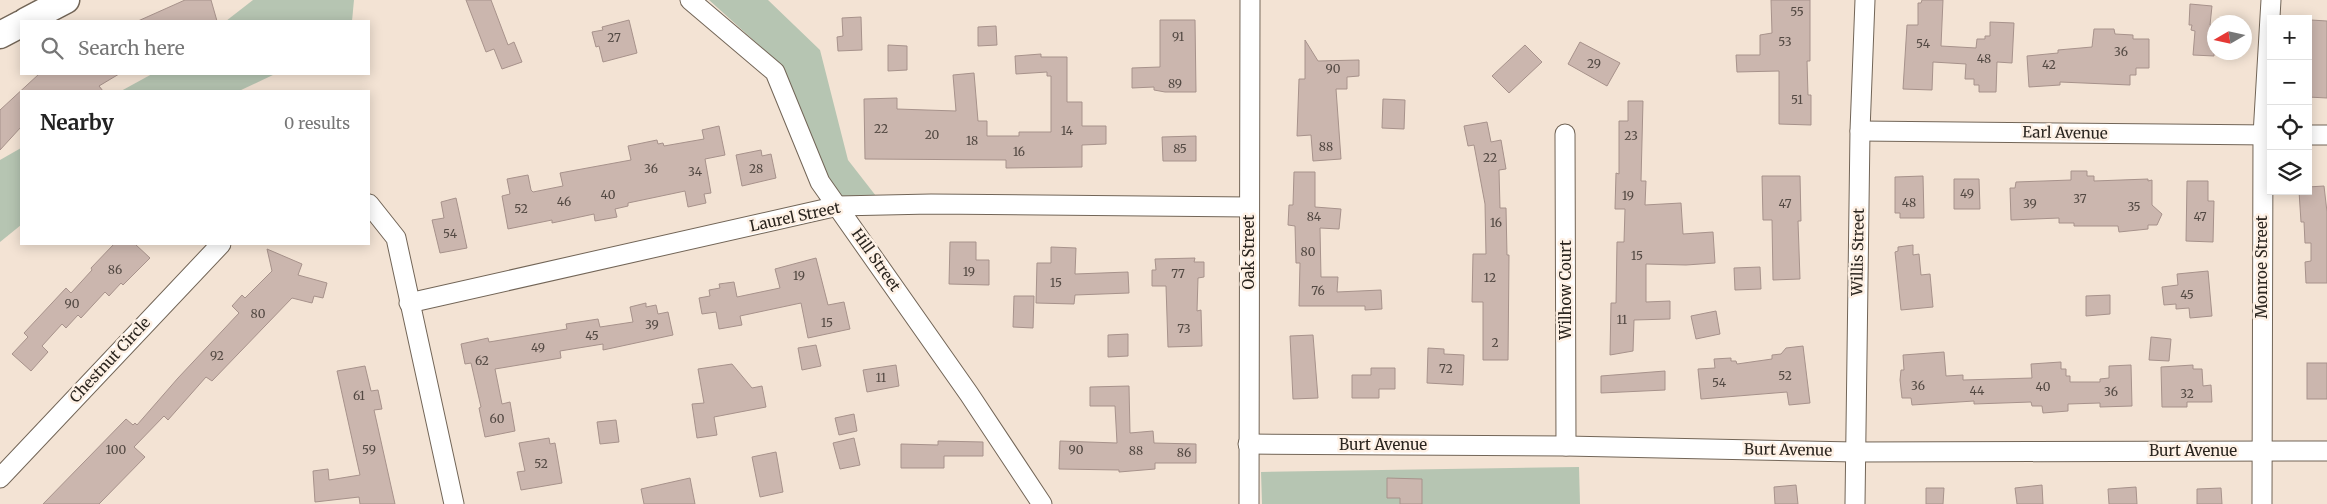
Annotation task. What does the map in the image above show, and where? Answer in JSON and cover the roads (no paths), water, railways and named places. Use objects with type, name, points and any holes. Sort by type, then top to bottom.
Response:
[{"type":"main road","points":[[28,20],[66,0]]},
{"type":"main road","points":[[0,35],[20,25]]},
{"type":"street","name":"Hill Street","points":[[690,0],[775,72],[820,182],[964,386],[1042,504]]},
{"type":"street","name":"Oak Street","points":[[1249,504],[1250,0]]},
{"type":"street","name":"Willis Street","points":[[1855,504],[1860,131],[1865,0]]},
{"type":"street","name":"Monroe Street","points":[[2268,105],[2272,0]]},
{"type":"street","name":"Earl Avenue","points":[[1860,131],[2267,135]]},
{"type":"street","name":"Wilhow Court","points":[[1565,134],[1566,446]]},
{"type":"street","name":"Monroe Street","points":[[2262,504],[2267,135]]},
{"type":"street","points":[[2312,135],[2327,135]]},
{"type":"street","name":"Laurel Street","points":[[409,303],[838,206],[941,204],[1249,207]]},
{"type":"street","points":[[370,205],[396,238],[454,504]]},
{"type":"street","name":"Chestnut Circle","points":[[0,478],[221,245]]},
{"type":"street","name":"Burt Avenue","points":[[1248,444],[1566,446],[1855,452],[2327,451]]}]
